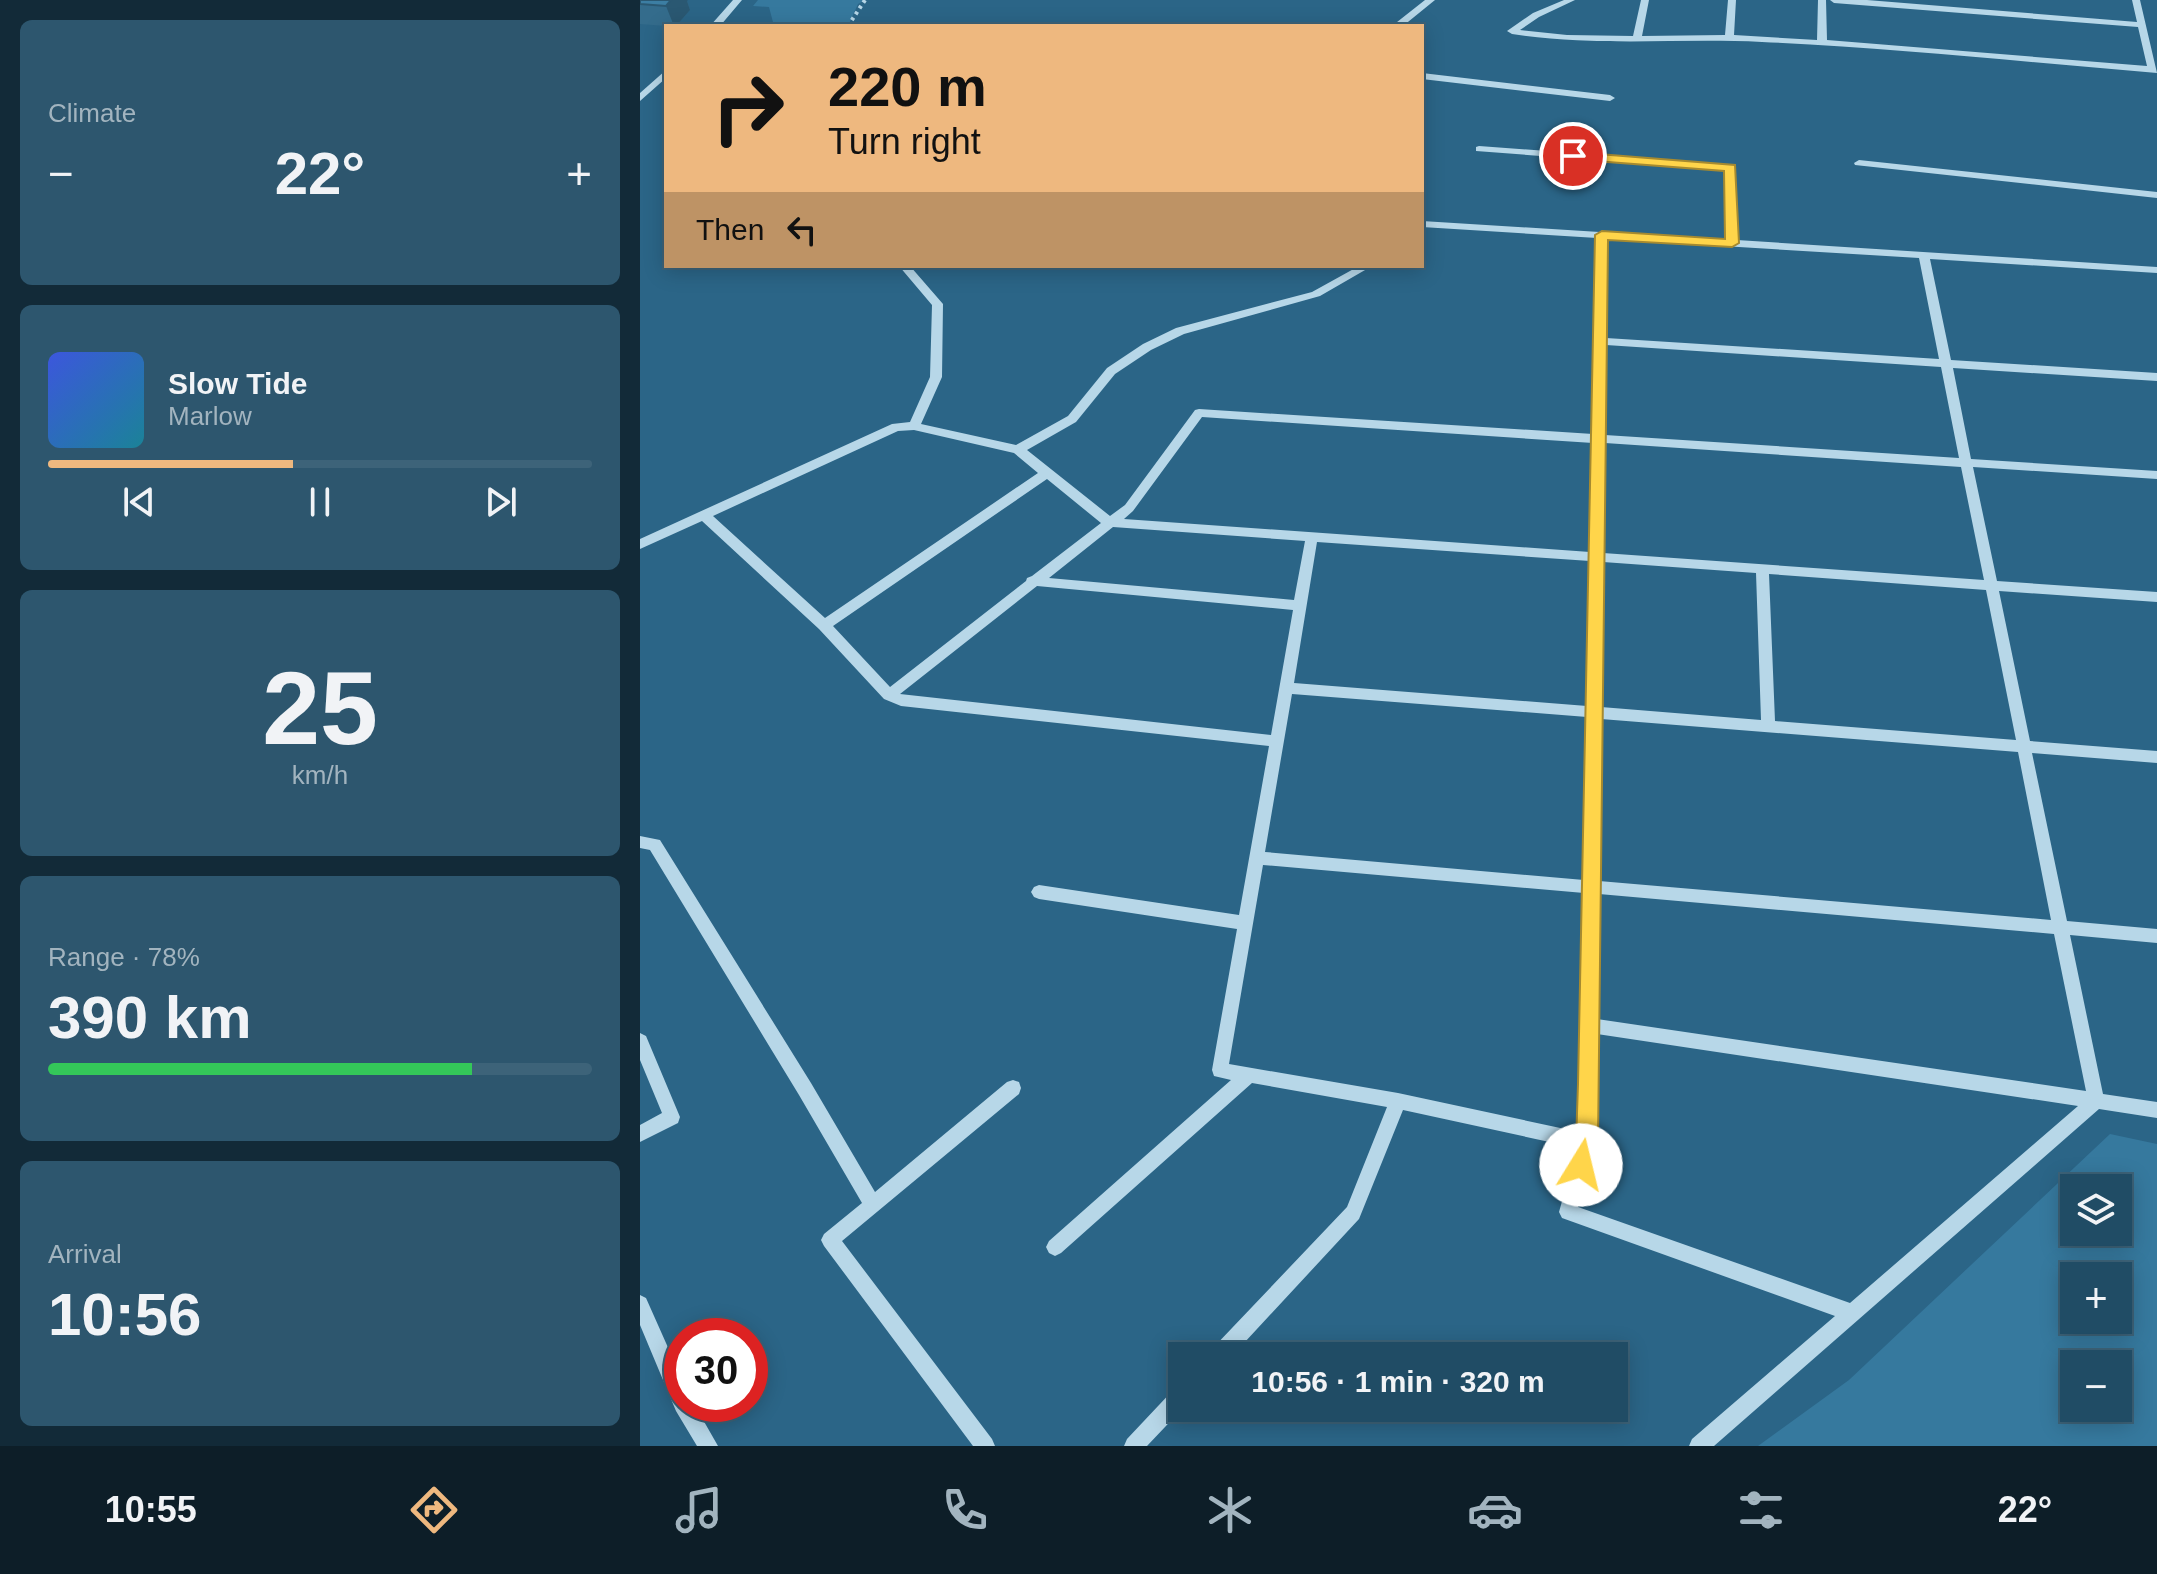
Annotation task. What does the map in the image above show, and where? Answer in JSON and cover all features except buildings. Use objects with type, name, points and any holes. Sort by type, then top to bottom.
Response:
[{"type":"street","points":[[717,24],[738,0]]},
{"type":"street","points":[[1400,24],[1431,0]]},
{"type":"street","points":[[1571,0],[1536,15],[1512,31],[1549,38],[1729,38],[1822,43],[2155,70],[2136,0]]},
{"type":"street","points":[[1637,39],[1645,0]]},
{"type":"street","points":[[1729,38],[1732,0]]},
{"type":"street","points":[[1822,0],[1822,43]]},
{"type":"street","points":[[1834,0],[2141,22],[2157,20]]},
{"type":"street","points":[[640,98],[664,75]]},
{"type":"street","points":[[1424,76],[1610,98]]},
{"type":"street","points":[[1479,149],[1730,167],[1732,243]]},
{"type":"street","points":[[1859,163],[2157,195]]},
{"type":"street","points":[[1424,224],[2157,270]]},
{"type":"street","points":[[1602,235],[1587,1142],[1568,1212],[1850,1312]]},
{"type":"street","points":[[1924,255],[2096,1101]]},
{"type":"street","points":[[906,268],[938,304],[936,377],[914,426]]},
{"type":"street","points":[[1018,450],[1072,419],[1111,371],[1147,347],[1180,331],[1316,294],[1363,268]]},
{"type":"street","points":[[1598,341],[2157,377]]},
{"type":"street","points":[[889,695],[1129,508],[1199,413],[2157,475]]},
{"type":"street","points":[[640,544],[880,433],[896,427],[914,426],[1018,450],[1108,522],[2157,597]]},
{"type":"street","points":[[824,625],[1047,473]]},
{"type":"street","points":[[704,515],[824,625],[889,695],[901,700],[1276,741]]},
{"type":"street","points":[[1312,536],[1220,1070],[1398,1101],[1587,1142]]},
{"type":"street","points":[[1762,569],[1768,726]]},
{"type":"street","points":[[1032,581],[1300,606]]},
{"type":"street","points":[[1286,688],[2157,757]]},
{"type":"street","points":[[640,842],[655,845],[873,1205]]},
{"type":"street","points":[[1257,858],[2157,936]]},
{"type":"street","points":[[1039,892],[1245,923]]},
{"type":"street","points":[[1590,1025],[2157,1110]]},
{"type":"street","points":[[640,1041],[672,1117],[640,1134]]},
{"type":"street","points":[[1055,1247],[1249,1075]]},
{"type":"street","points":[[985,1446],[830,1240],[1013,1088]]},
{"type":"street","points":[[1232,1342],[1353,1213],[1398,1101]]},
{"type":"street","points":[[1699,1446],[2096,1101]]},
{"type":"street","points":[[640,1304],[664,1359]]},
{"type":"street","points":[[1134,1446],[1168,1410]]},
{"type":"street","points":[[694,1422],[708,1446]]},
{"type":"path","points":[[849,24],[865,0]]},
{"type":"shaded area","points":[[758,0],[865,0],[858,4],[849,24],[773,24],[769,7],[753,6]]},
{"type":"shaded area","points":[[2110,1134],[2157,1144],[2157,1446],[1758,1446],[1849,1380],[2060,1181],[2060,1246],[2132,1246],[2132,1174],[2068,1174]]},
{"type":"route","points":[[1573,156],[1730,167],[1732,243],[1602,235],[1589,1084],[1587,1142],[1581,1165]]}]
